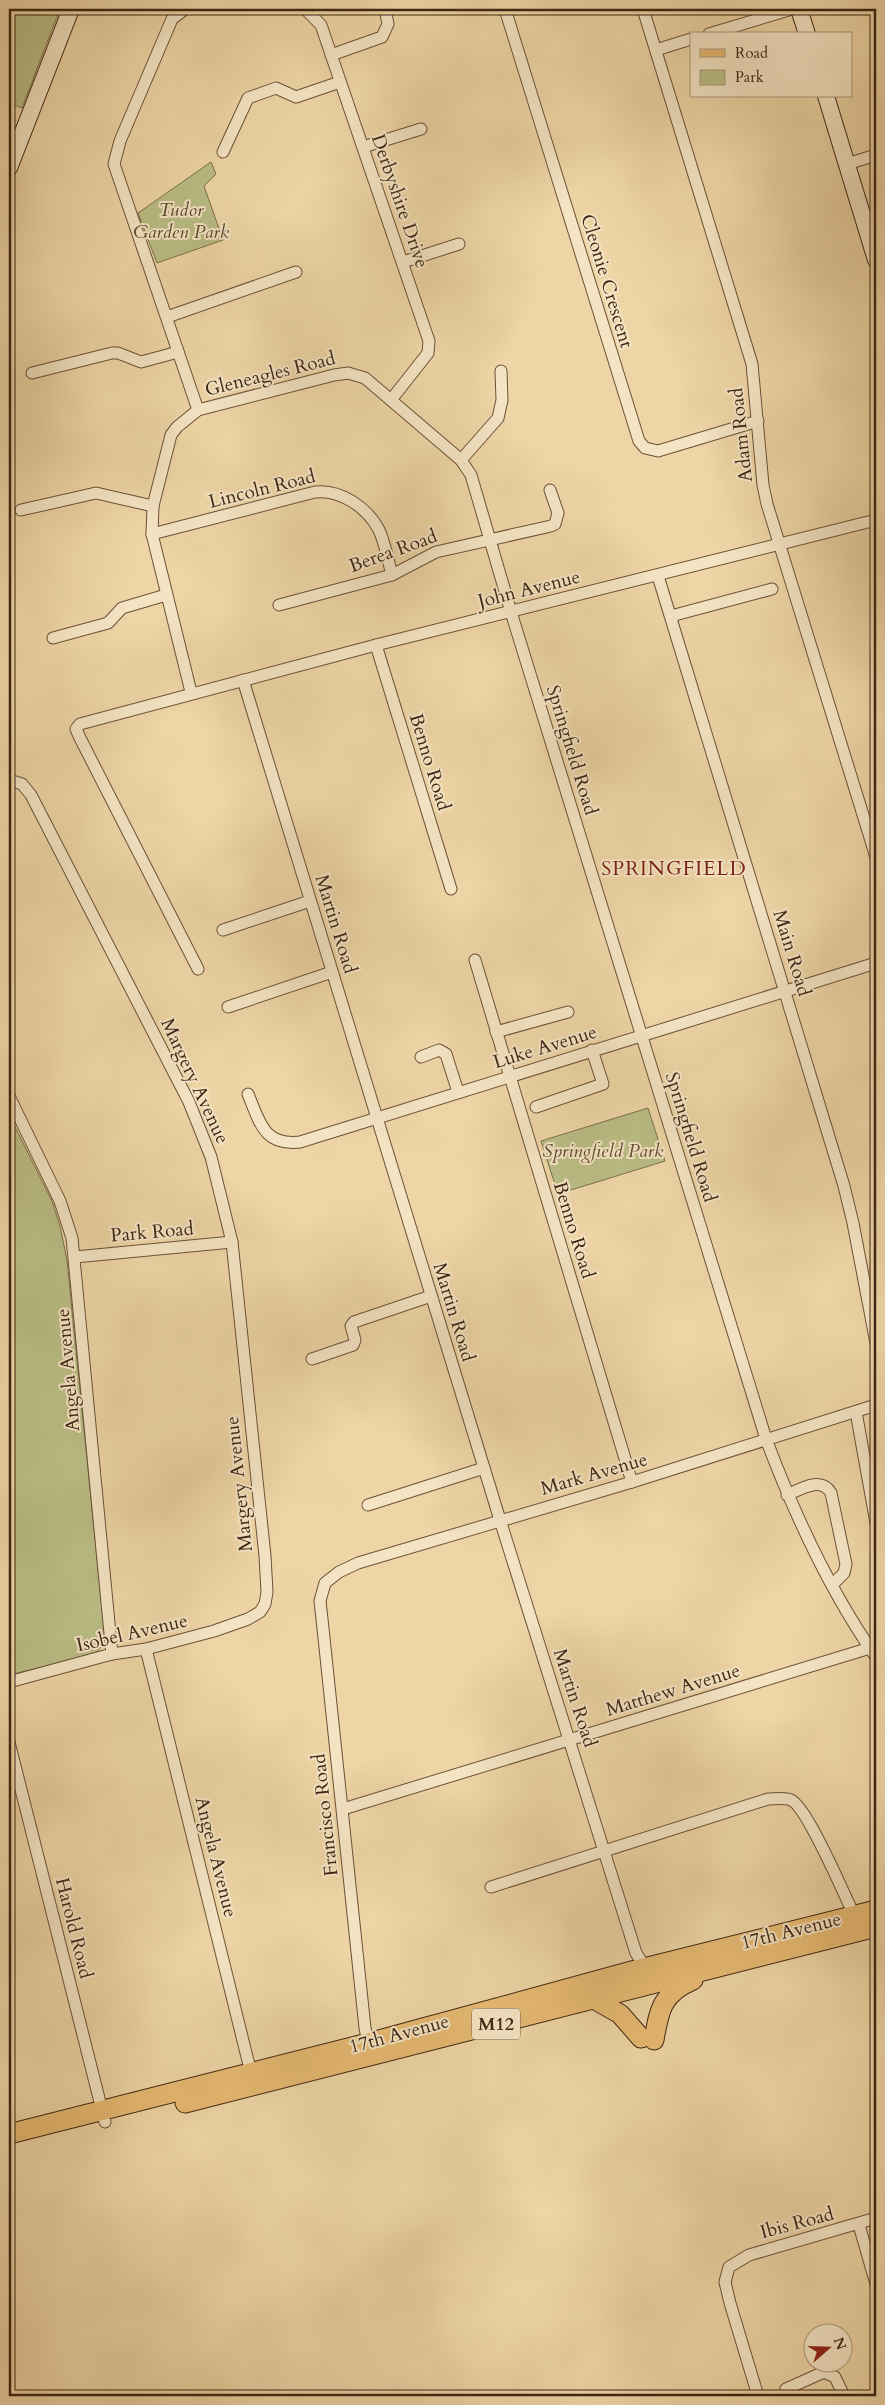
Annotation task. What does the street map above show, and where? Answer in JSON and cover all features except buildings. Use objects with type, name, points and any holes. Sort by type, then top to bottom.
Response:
[{"type":"main road","name":"17th Avenue","points":[[9,2146],[251,2073],[876,1910]]},
{"type":"main road","name":"M12","points":[[592,1998],[639,1973],[724,1968],[814,1942],[876,1927]]},
{"type":"main road","points":[[592,1998],[620,2014],[648,2040],[666,1997],[688,1982],[724,1968]]},
{"type":"main road","name":"17th Avenue","points":[[9,2134],[104,2117],[345,2063],[592,1998]]},
{"type":"street","points":[[9,168],[71,9]]},
{"type":"street","points":[[185,9],[172,19],[120,141],[114,164],[198,410]]},
{"type":"street","name":"Derbyshire Drive","points":[[306,9],[318,20],[403,262],[430,346],[428,353],[391,400]]},
{"type":"street","points":[[331,56],[382,37],[388,24],[385,9]]},
{"type":"street","name":"Cleonie Crescent","points":[[505,9],[639,442],[645,448],[658,451],[758,421]]},
{"type":"street","name":"Adam Road","points":[[643,9],[752,364],[764,492],[876,857]]},
{"type":"street","points":[[716,32],[792,9]]},
{"type":"street","points":[[799,9],[806,32]]},
{"type":"street","points":[[656,50],[690,39]]},
{"type":"street","points":[[223,152],[248,98],[276,88],[296,97],[340,82]]},
{"type":"street","points":[[827,98],[876,260]]},
{"type":"street","points":[[363,147],[422,129]]},
{"type":"street","points":[[847,164],[876,156]]},
{"type":"street","points":[[403,262],[459,244]]},
{"type":"street","points":[[167,317],[296,272]]},
{"type":"street","points":[[32,373],[112,353],[118,353],[141,362],[178,352]]},
{"type":"street","points":[[461,460],[498,418],[502,400],[501,371]]},
{"type":"street","name":"Gleneagles Road","points":[[190,692],[152,534],[153,506],[171,435],[177,427],[198,410],[348,373],[365,378],[461,460],[471,475],[510,612]]},
{"type":"street","name":"Berea Road","points":[[279,605],[392,575],[410,567],[428,555],[547,528],[555,524],[558,513],[550,490]]},
{"type":"street","points":[[21,510],[96,492],[153,506]]},
{"type":"street","name":"Lincoln Road","points":[[152,534],[315,492],[336,492],[353,502],[374,522],[382,537],[392,575]]},
{"type":"street","name":"John Avenue","points":[[198,969],[76,729],[80,724],[190,692],[376,644],[658,576],[876,520]]},
{"type":"street","name":"Main Road","points":[[658,576],[844,1186],[876,1343]]},
{"type":"street","points":[[671,616],[772,589]]},
{"type":"street","points":[[53,638],[108,623],[122,608],[166,595]]},
{"type":"street","name":"Springfield Road","points":[[510,612],[766,1440],[810,1547],[874,1651]]},
{"type":"street","name":"Benno Road","points":[[376,644],[450,889]]},
{"type":"street","name":"Martin Road","points":[[242,680],[500,1520],[570,1739],[639,1973]]},
{"type":"street","name":"Margery Avenue","points":[[9,780],[22,784],[31,795],[189,1102],[211,1157],[232,1242],[265,1556],[267,1592],[265,1604],[260,1612]]},
{"type":"street","points":[[223,930],[310,901]]},
{"type":"street","name":"Benno Road","points":[[475,960],[632,1482]]},
{"type":"street","name":"Luke Avenue","points":[[248,1094],[262,1127],[269,1136],[278,1142],[300,1142],[876,963]]},
{"type":"street","points":[[228,1006],[332,972]]},
{"type":"street","points":[[496,1032],[568,1012]]},
{"type":"street","points":[[421,1056],[439,1050],[446,1054],[458,1092]]},
{"type":"street","points":[[536,1107],[603,1084],[592,1050]]},
{"type":"street","name":"Angela Avenue","points":[[9,1096],[68,1221],[74,1257],[112,1654]]},
{"type":"street","name":"Park Road","points":[[74,1257],[232,1242]]},
{"type":"street","points":[[312,1359],[353,1344],[355,1340],[351,1326],[354,1322],[431,1296]]},
{"type":"street","name":"Mark Avenue","points":[[324,1583],[339,1572],[358,1563],[632,1482],[876,1405]]},
{"type":"street","points":[[856,1412],[876,1523]]},
{"type":"street","points":[[368,1504],[484,1468]]},
{"type":"street","points":[[787,1495],[816,1483],[828,1488],[831,1493],[846,1564],[844,1573],[832,1585]]},
{"type":"street","name":"Francisco Road","points":[[324,1583],[321,1594],[321,1609],[364,2028],[368,2043]]},
{"type":"street","name":"Isobel Avenue","points":[[9,1682],[112,1654],[146,1649],[237,1624],[260,1612]]},
{"type":"street","name":"Angela Avenue","points":[[146,1649],[251,2073]]},
{"type":"street","name":"Matthew Avenue","points":[[343,1809],[570,1739],[874,1651]]},
{"type":"street","name":"Harold Road","points":[[9,1742],[104,2117]]},
{"type":"street","points":[[491,1887],[768,1799],[791,1800],[806,1817],[854,1915]]},
{"type":"street","name":"Ibis Road","points":[[758,2396],[725,2282],[729,2267],[749,2255],[859,2225],[876,2218]]},
{"type":"street","points":[[859,2225],[876,2284]]},
{"type":"street","points":[[786,2396],[786,2389],[824,2372],[835,2377],[844,2396]]},
{"type":"green space","points":[[9,9],[60,9],[22,108],[9,103]]},
{"type":"green space","name":"Tudor Garden Park","points":[[211,162],[216,174],[204,186],[223,240],[157,263],[138,213]]},
{"type":"green space","name":"Springfield Park","points":[[648,1108],[665,1161],[558,1194],[541,1141]]},
{"type":"green space","points":[[9,1115],[52,1201],[60,1226],[67,1260],[105,1638],[102,1646],[95,1654],[9,1675]]},
{"type":"district","name":"SPRINGFIELD","points":[[674,868]]}]
